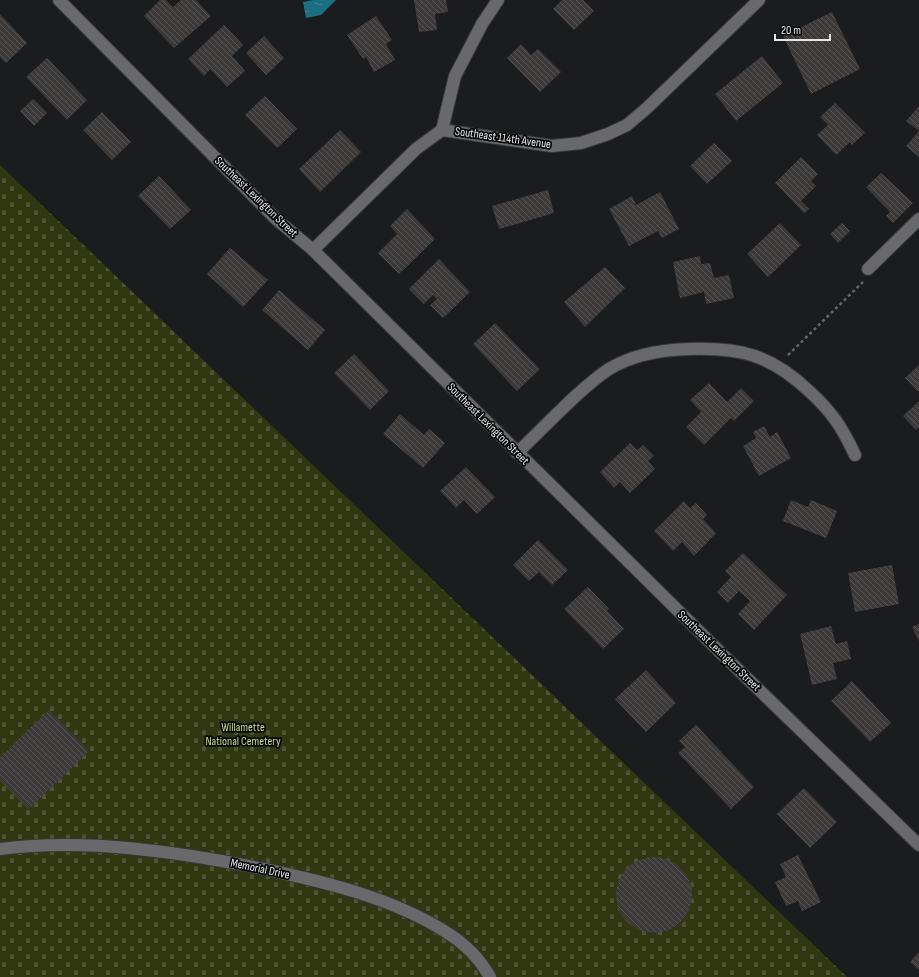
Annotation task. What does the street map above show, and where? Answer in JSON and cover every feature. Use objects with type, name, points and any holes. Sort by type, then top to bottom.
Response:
[{"type":"street","name":"Southeast Lexington Street","points":[[59,0],[276,219],[313,250],[517,453],[919,845]]},
{"type":"street","points":[[442,130],[455,76],[482,24],[498,0]]},
{"type":"street","name":"Southeast 114th Avenue","points":[[313,250],[416,149],[442,130],[552,146],[581,143],[608,134],[626,125],[647,108],[759,0]]},
{"type":"street","points":[[868,269],[919,219]]},
{"type":"street","points":[[517,453],[579,395],[610,369],[639,356],[672,350],[706,348],[734,351],[757,357],[778,365],[796,379],[824,405],[844,430],[855,455]]},
{"type":"street","name":"Memorial Drive","points":[[0,849],[81,845],[145,850],[221,861],[326,884],[374,899],[429,922],[448,933],[469,950],[490,977]]},
{"type":"path","points":[[778,365],[864,281],[868,269]]},
{"type":"green space","name":"Willamette National Cemetery","points":[[0,165],[847,977],[0,977]]},
{"type":"water","points":[[313,0],[336,0],[321,15],[306,18],[303,2]]},
{"type":"building","points":[[160,0],[166,0],[173,7],[181,0],[196,0],[211,16],[174,48],[144,16]]},
{"type":"building","points":[[414,0],[446,0],[448,12],[435,14],[437,30],[419,32]]},
{"type":"building","points":[[562,0],[583,0],[594,11],[574,30],[553,9]]},
{"type":"building","points":[[832,12],[860,69],[811,94],[783,36]]},
{"type":"building","points":[[0,14],[27,43],[6,63],[0,57]]},
{"type":"building","points":[[376,16],[392,40],[386,44],[395,60],[374,72],[366,57],[363,59],[347,35]]},
{"type":"building","points":[[224,25],[243,45],[232,56],[245,71],[227,87],[210,69],[204,76],[188,59]]},
{"type":"building","points":[[264,36],[284,58],[266,75],[246,53]]},
{"type":"building","points":[[521,44],[531,55],[538,49],[561,72],[540,92],[507,58]]},
{"type":"building","points":[[762,56],[783,83],[736,121],[715,94]]},
{"type":"building","points":[[47,58],[87,100],[67,120],[26,77]]},
{"type":"building","points":[[265,96],[297,129],[277,148],[245,115]]},
{"type":"building","points":[[33,99],[47,113],[34,126],[20,111]]},
{"type":"building","points":[[835,103],[865,133],[852,145],[850,142],[836,155],[817,135],[828,125],[820,117]]},
{"type":"building","points":[[919,106],[919,131],[906,121]]},
{"type":"building","points":[[102,112],[131,142],[112,160],[83,130]]},
{"type":"building","points":[[340,130],[361,152],[320,192],[299,169]]},
{"type":"building","points":[[919,131],[919,157],[906,146]]},
{"type":"building","points":[[714,143],[732,161],[707,184],[690,166]]},
{"type":"building","points":[[801,157],[818,174],[811,181],[816,186],[801,201],[809,209],[804,213],[775,183]]},
{"type":"building","points":[[881,173],[913,203],[893,223],[886,216],[890,212],[866,187]]},
{"type":"building","points":[[159,176],[191,210],[170,229],[138,196]]},
{"type":"building","points":[[548,190],[554,213],[499,229],[492,206]]},
{"type":"building","points":[[660,192],[679,229],[662,238],[658,231],[629,246],[609,209],[632,196],[636,205]]},
{"type":"building","points":[[407,209],[435,239],[399,274],[378,253],[397,234],[390,226]]},
{"type":"building","points":[[780,223],[801,245],[768,277],[747,254]]},
{"type":"building","points":[[842,223],[850,231],[838,243],[830,234]]},
{"type":"building","points":[[230,248],[268,280],[243,307],[207,274]]},
{"type":"building","points":[[700,256],[701,264],[710,263],[714,278],[729,275],[734,298],[706,304],[704,292],[680,298],[673,262]]},
{"type":"building","points":[[439,259],[470,292],[443,318],[430,305],[437,299],[433,295],[424,304],[409,289]]},
{"type":"building","points":[[605,267],[625,288],[585,327],[564,302]]},
{"type":"building","points":[[279,290],[325,330],[308,350],[262,310]]},
{"type":"building","points":[[495,323],[540,369],[517,391],[473,344]]},
{"type":"building","points":[[354,354],[389,391],[370,410],[334,373]]},
{"type":"building","points":[[919,365],[919,392],[905,378]]},
{"type":"building","points":[[709,383],[727,402],[741,388],[754,401],[734,421],[731,418],[704,445],[686,427],[701,412],[690,400]]},
{"type":"building","points":[[919,401],[919,427],[916,430],[903,416]]},
{"type":"building","points":[[400,414],[424,435],[429,429],[445,443],[423,468],[383,434]]},
{"type":"building","points":[[764,426],[770,437],[777,432],[791,458],[759,476],[743,446],[756,438],[753,432]]},
{"type":"building","points":[[630,443],[637,450],[643,445],[654,456],[648,461],[655,469],[630,493],[620,482],[614,488],[600,472]]},
{"type":"building","points":[[466,467],[495,497],[477,514],[464,500],[456,508],[440,491]]},
{"type":"building","points":[[791,500],[808,507],[811,500],[837,511],[826,538],[783,521]]},
{"type":"building","points":[[684,501],[690,508],[696,503],[707,515],[703,519],[716,533],[694,556],[682,542],[673,551],[654,531]]},
{"type":"building","points":[[538,540],[568,570],[552,585],[539,572],[529,581],[513,565]]},
{"type":"building","points":[[743,553],[787,595],[754,630],[738,614],[750,601],[739,591],[728,603],[717,592],[731,577],[725,571]]},
{"type":"building","points":[[892,565],[899,604],[855,612],[848,573]]},
{"type":"building","points":[[588,587],[609,609],[607,611],[624,629],[603,649],[564,609]]},
{"type":"building","points":[[919,624],[919,641],[912,627]]},
{"type":"building","points":[[831,626],[836,644],[847,641],[851,659],[833,663],[837,679],[812,685],[800,634]]},
{"type":"building","points":[[646,670],[676,703],[646,732],[615,699]]},
{"type":"building","points":[[852,681],[891,723],[870,742],[831,701]]},
{"type":"building","points":[[49,710],[89,751],[29,809],[0,780],[0,757]]},
{"type":"building","points":[[696,725],[754,787],[731,809],[678,753],[685,747],[679,741]]},
{"type":"building","points":[[804,788],[837,822],[810,848],[777,814]]},
{"type":"building","points":[[798,855],[821,902],[802,911],[798,901],[786,906],[775,882],[786,877],[780,864]]},
{"type":"building","points":[[654,857],[668,860],[681,868],[689,881],[692,895],[689,909],[681,922],[668,930],[654,933],[640,930],[627,922],[619,909],[616,895],[619,881],[627,868],[640,860]]},
{"type":"building","points":[[919,952],[919,970],[910,962]]}]
